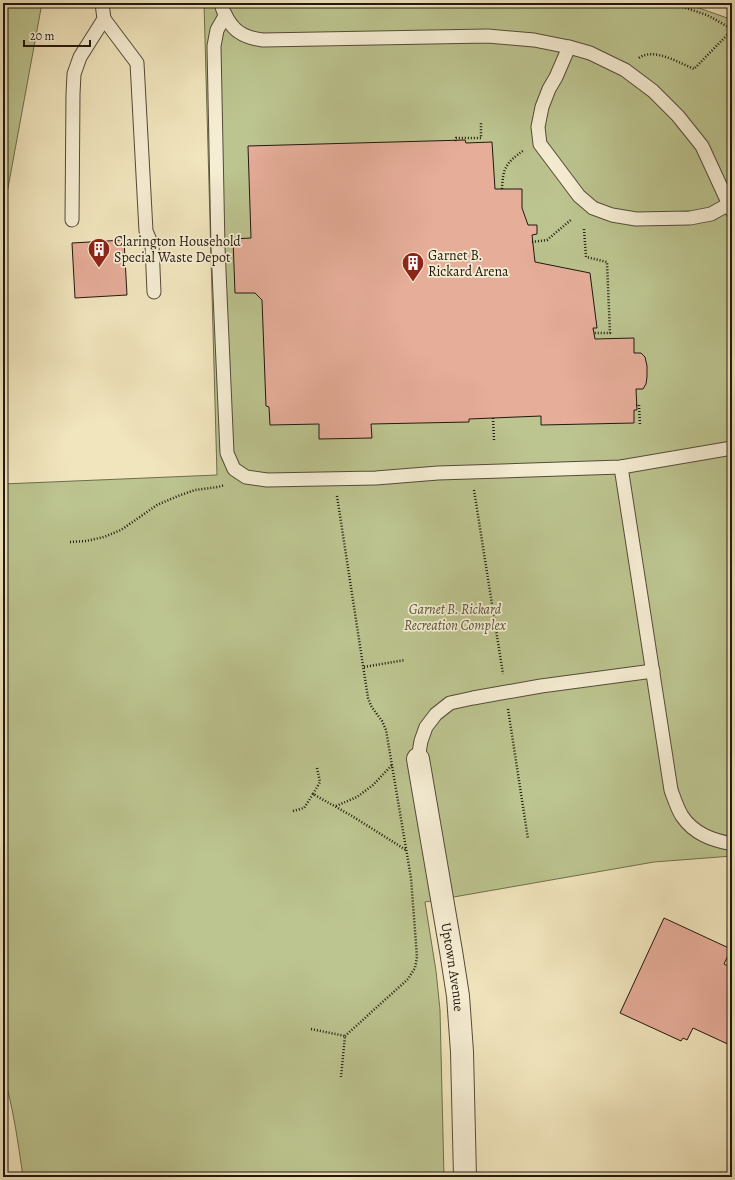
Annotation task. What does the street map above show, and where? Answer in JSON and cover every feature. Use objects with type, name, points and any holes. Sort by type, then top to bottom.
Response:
[{"type":"street","name":"Uptown Avenue","points":[[418,759],[458,996],[462,1052],[465,1177]]},
{"type":"lane","points":[[102,3],[104,19],[137,63],[146,231],[152,245],[154,292]]},
{"type":"lane","points":[[221,3],[225,16],[239,32],[253,39],[488,36],[534,40],[569,47],[590,53],[625,70],[653,91],[678,116],[702,146],[731,208],[690,218],[636,219],[612,215],[594,208],[579,196],[540,144],[538,127],[542,107],[569,47]]},
{"type":"lane","points":[[225,16],[217,30],[214,46],[218,248],[226,453],[234,469],[246,477],[268,480],[376,478],[438,473],[621,467],[732,448]]},
{"type":"lane","points":[[72,220],[74,74],[80,57],[104,19]]},
{"type":"lane","points":[[621,467],[671,790],[682,816],[696,832],[717,841],[732,844]]},
{"type":"lane","points":[[418,759],[421,741],[426,727],[436,714],[450,703],[541,686],[652,671]]},
{"type":"path","points":[[625,70],[643,55],[658,54],[694,69],[732,29],[707,15],[671,3]]},
{"type":"path","points":[[455,141],[456,138],[481,138],[481,122]]},
{"type":"path","points":[[502,189],[503,176],[506,166],[512,159],[525,149]]},
{"type":"path","points":[[532,242],[547,240],[572,219]]},
{"type":"path","points":[[584,229],[586,257],[607,262],[610,333],[594,333]]},
{"type":"path","points":[[636,405],[639,405],[640,425]]},
{"type":"path","points":[[493,418],[494,440]]},
{"type":"path","points":[[70,542],[104,538],[121,530],[157,505],[196,490],[218,488],[246,477]]},
{"type":"path","points":[[473,484],[504,681]]},
{"type":"path","points":[[337,492],[368,698],[386,730],[413,897],[417,957],[415,968],[408,979],[345,1036],[341,1077]]},
{"type":"path","points":[[364,667],[406,660]]},
{"type":"path","points":[[508,705],[528,839]]},
{"type":"path","points":[[336,806],[357,797],[373,785],[392,765]]},
{"type":"path","points":[[293,811],[304,808],[320,782],[317,768]]},
{"type":"path","points":[[313,794],[336,806],[406,850]]},
{"type":"path","points":[[311,1029],[345,1036]]},
{"type":"green space","points":[[3,3],[42,3],[3,215]]},
{"type":"green space","name":"Garnet B. Rickard Recreation Complex","points":[[204,3],[678,3],[699,8],[730,19],[732,17],[732,856],[654,862],[425,902],[436,971],[440,1010],[444,1177],[23,1177],[12,1111],[3,1073],[3,484],[217,475]]},
{"type":"building","name":"Garnet B. Rickard Arena","points":[[465,140],[466,143],[492,142],[495,189],[522,189],[522,208],[528,225],[537,225],[537,234],[532,235],[535,262],[590,273],[597,328],[593,328],[595,339],[634,338],[634,353],[641,353],[645,357],[647,377],[646,384],[643,389],[636,389],[637,410],[634,410],[634,423],[541,425],[541,416],[469,419],[469,422],[371,424],[372,438],[319,439],[319,424],[270,425],[269,407],[266,406],[262,300],[255,293],[235,293],[233,239],[251,238],[248,146]]},
{"type":"building","name":"Clarington Household Special Waste Depot","points":[[124,240],[127,295],[75,298],[72,243]]},
{"type":"building","points":[[664,918],[731,949],[724,964],[732,968],[732,1046],[693,1028],[687,1040],[683,1038],[681,1041],[620,1013]]},
{"type":"place","name":"Clarington Household Special Waste Depot","points":[[99,268]]},
{"type":"place","name":"Garnet B. Rickard Arena","points":[[413,282]]}]
